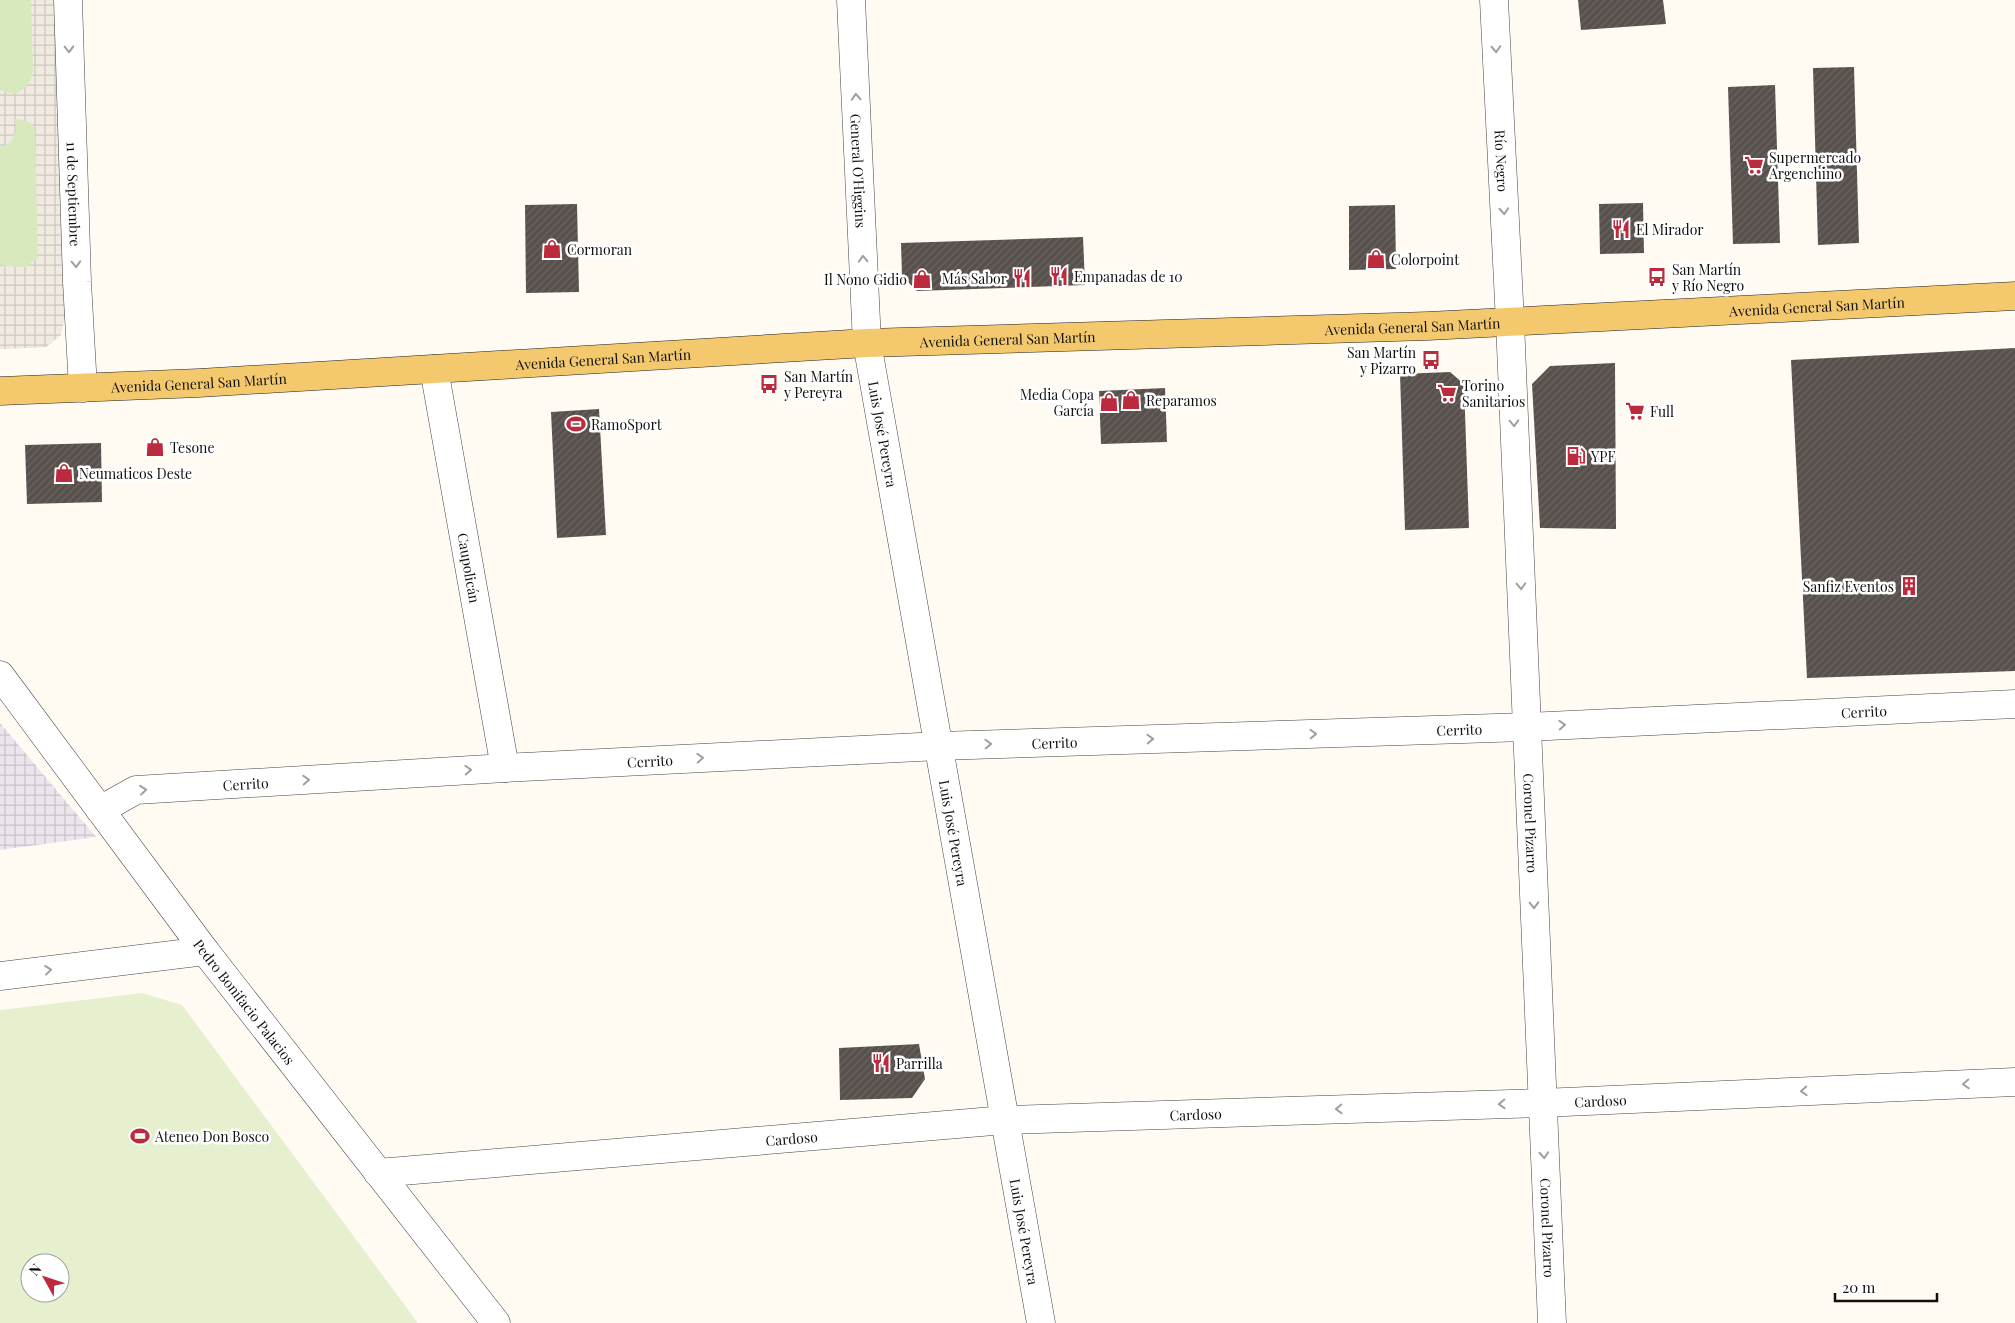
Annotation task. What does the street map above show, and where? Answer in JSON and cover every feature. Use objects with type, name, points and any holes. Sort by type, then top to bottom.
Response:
[{"type":"main road","name":"Avenida General San Martín","points":[[0,391],[434,370],[867,343],[1428,326],[2015,296]]},
{"type":"street","name":"11 de Septiembre","points":[[68,0],[77,282],[83,388]]},
{"type":"street","name":"General O'Higgins","points":[[851,0],[867,343]]},
{"type":"street","name":"Río Negro","points":[[1494,0],[1510,322]]},
{"type":"street","name":"Coronel Pizarro","points":[[1510,322],[1552,1323]]},
{"type":"street","name":"Luis José Pereyra","points":[[867,343],[1041,1323]]},
{"type":"street","name":"Caupolicán","points":[[434,370],[505,768]]},
{"type":"street","name":"Pedro Bonifacio Palacios","points":[[0,675],[205,951],[496,1323]]},
{"type":"street","name":"Cerrito","points":[[100,810],[136,790],[505,768],[939,746],[1527,727],[2015,704]]},
{"type":"street","points":[[0,976],[205,951]]},
{"type":"street","name":"Cardoso","points":[[378,1173],[1005,1120],[1542,1103],[2015,1082]]},
{"type":"shaded area","points":[[31,0],[54,0],[66,312],[61,335],[46,347],[0,349],[0,263],[5,266],[26,267],[38,257],[35,130],[32,124],[24,120],[15,119],[16,132],[10,143],[0,147],[0,90],[8,93],[17,93],[25,88],[31,79],[33,69]]},
{"type":"shaded area","points":[[0,723],[96,837],[0,850]]},
{"type":"green space","points":[[0,0],[54,0],[61,335],[46,347],[0,349]]},
{"type":"green space","name":"Ateneo Don Bosco","points":[[142,993],[182,1005],[418,1323],[0,1323],[0,1010]]},
{"type":"building","points":[[1578,0],[1663,0],[1666,24],[1581,30]]},
{"type":"building","points":[[1854,67],[1859,243],[1818,245],[1813,68]]},
{"type":"building","name":"Supermercado Argenchino","points":[[1775,85],[1780,243],[1733,244],[1728,87]]},
{"type":"building","name":"El Mirador","points":[[1643,203],[1644,253],[1600,254],[1599,204]]},
{"type":"building","name":"Cormoran","points":[[577,204],[579,292],[526,293],[525,205]]},
{"type":"building","points":[[1395,205],[1396,269],[1349,270],[1349,206]]},
{"type":"building","points":[[1083,237],[1085,285],[917,291],[902,276],[901,243]]},
{"type":"building","name":"Sanfiz Eventos","points":[[2015,348],[2015,671],[1807,678],[1791,360]]},
{"type":"building","name":"YPF","points":[[1615,363],[1616,529],[1540,528],[1532,384],[1550,366]]},
{"type":"building","points":[[1450,372],[1464,384],[1469,528],[1405,530],[1400,374]]},
{"type":"building","points":[[1165,388],[1167,442],[1101,444],[1099,391]]},
{"type":"building","points":[[599,409],[606,535],[557,538],[551,412]]},
{"type":"building","name":"Neumaticos Deste","points":[[101,443],[102,502],[27,504],[25,445]]},
{"type":"building","name":"Parrilla","points":[[919,1044],[925,1079],[912,1098],[840,1100],[839,1048]]},
{"type":"place","name":"Supermercado Argenchino","points":[[1754,165]]},
{"type":"place","name":"El Mirador","points":[[1621,229]]},
{"type":"place","name":"Cormoran","points":[[552,249]]},
{"type":"place","name":"Colorpoint","points":[[1376,259]]},
{"type":"place","name":"Empanadas de 10","points":[[1059,276]]},
{"type":"place","name":"San Martín y Río Negro","points":[[1657,277]]},
{"type":"place","name":"Más Sabor","points":[[1022,278]]},
{"type":"place","name":"Il Nono Gidio","points":[[922,279]]},
{"type":"place","name":"San Martín y Pizarro","points":[[1431,360]]},
{"type":"place","name":"San Martín y Pereyra","points":[[769,384]]},
{"type":"place","name":"Torino Sanitarios","points":[[1447,393]]},
{"type":"place","name":"Reparamos","points":[[1131,400]]},
{"type":"place","name":"Media Copa García","points":[[1109,402]]},
{"type":"place","name":"Full","points":[[1635,411]]},
{"type":"place","name":"RamoSport","points":[[576,424]]},
{"type":"place","name":"Tesone","points":[[155,447]]},
{"type":"place","name":"YPF","points":[[1576,456]]},
{"type":"place","name":"Neumaticos Deste","points":[[64,473]]},
{"type":"place","name":"Sanfiz Eventos","points":[[1909,586]]},
{"type":"place","name":"Parrilla","points":[[881,1063]]},
{"type":"place","name":"Ateneo Don Bosco","points":[[140,1136]]}]
